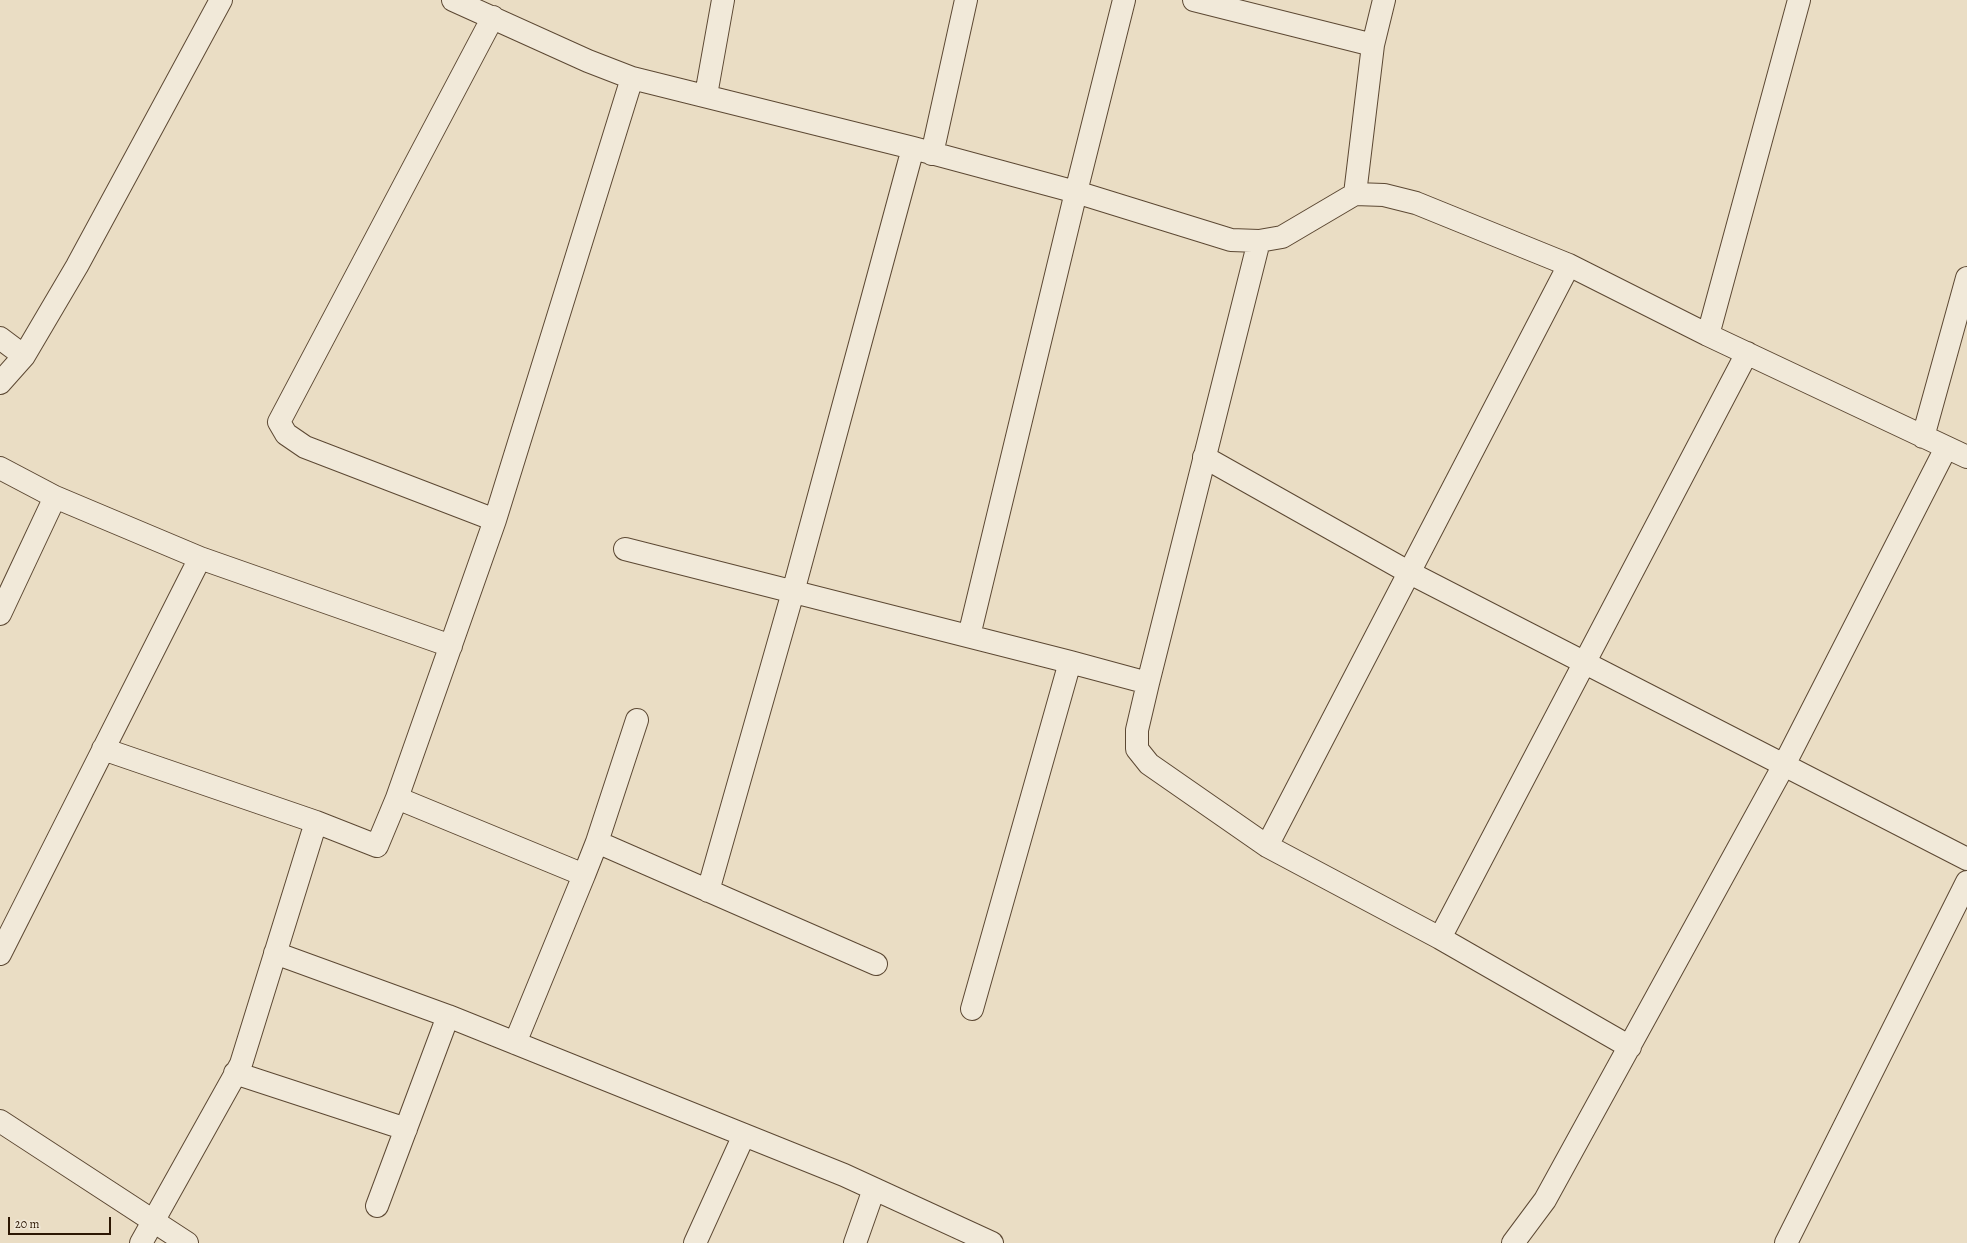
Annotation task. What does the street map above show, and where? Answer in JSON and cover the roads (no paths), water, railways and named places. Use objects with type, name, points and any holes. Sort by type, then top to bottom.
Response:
[{"type":"street","points":[[0,383],[24,356],[77,266],[222,0]]},
{"type":"street","points":[[453,0],[588,61],[632,78],[706,95],[1076,192],[1231,240],[1258,241],[1282,237],[1355,194],[1384,195],[1416,203],[1569,264],[1708,335],[1967,458]]},
{"type":"street","points":[[706,95],[723,0]]},
{"type":"street","points":[[708,890],[793,592],[966,0]]},
{"type":"street","points":[[969,636],[1124,0]]},
{"type":"street","points":[[1194,0],[1373,45]]},
{"type":"street","points":[[1355,194],[1373,45],[1384,0]]},
{"type":"street","points":[[1708,335],[1799,0]]},
{"type":"street","points":[[493,17],[279,422],[286,434],[305,446],[495,520]]},
{"type":"street","points":[[103,749],[316,822],[377,846],[396,798],[495,520],[632,78]]},
{"type":"street","points":[[1258,241],[1148,683],[1137,730],[1137,749],[1149,764],[1267,846],[1440,938],[1630,1046]]},
{"type":"street","points":[[1267,846],[1569,264]]},
{"type":"street","points":[[1923,437],[1967,278]]},
{"type":"street","points":[[0,338],[24,356]]},
{"type":"street","points":[[1440,938],[1747,353]]},
{"type":"street","points":[[1513,1243],[1545,1200],[1784,765],[1946,448]]},
{"type":"street","points":[[1204,457],[1410,573],[1967,859]]},
{"type":"street","points":[[0,468],[55,497],[200,558],[451,646]]},
{"type":"street","points":[[0,614],[55,497]]},
{"type":"street","points":[[625,549],[1148,683]]},
{"type":"street","points":[[0,954],[200,558]]},
{"type":"street","points":[[972,1008],[1070,662]]},
{"type":"street","points":[[515,1043],[597,842],[637,720]]},
{"type":"street","points":[[396,798],[584,875]]},
{"type":"street","points":[[141,1243],[241,1064],[316,822]]},
{"type":"street","points":[[597,842],[876,964]]},
{"type":"street","points":[[1786,1243],[1967,882]]},
{"type":"street","points":[[275,953],[448,1016],[744,1135],[874,1189],[986,1242]]},
{"type":"street","points":[[377,1206],[448,1016]]},
{"type":"street","points":[[235,1073],[406,1129]]},
{"type":"street","points":[[0,1122],[187,1243]]},
{"type":"street","points":[[695,1243],[744,1135]]},
{"type":"street","points":[[855,1243],[874,1189]]}]
